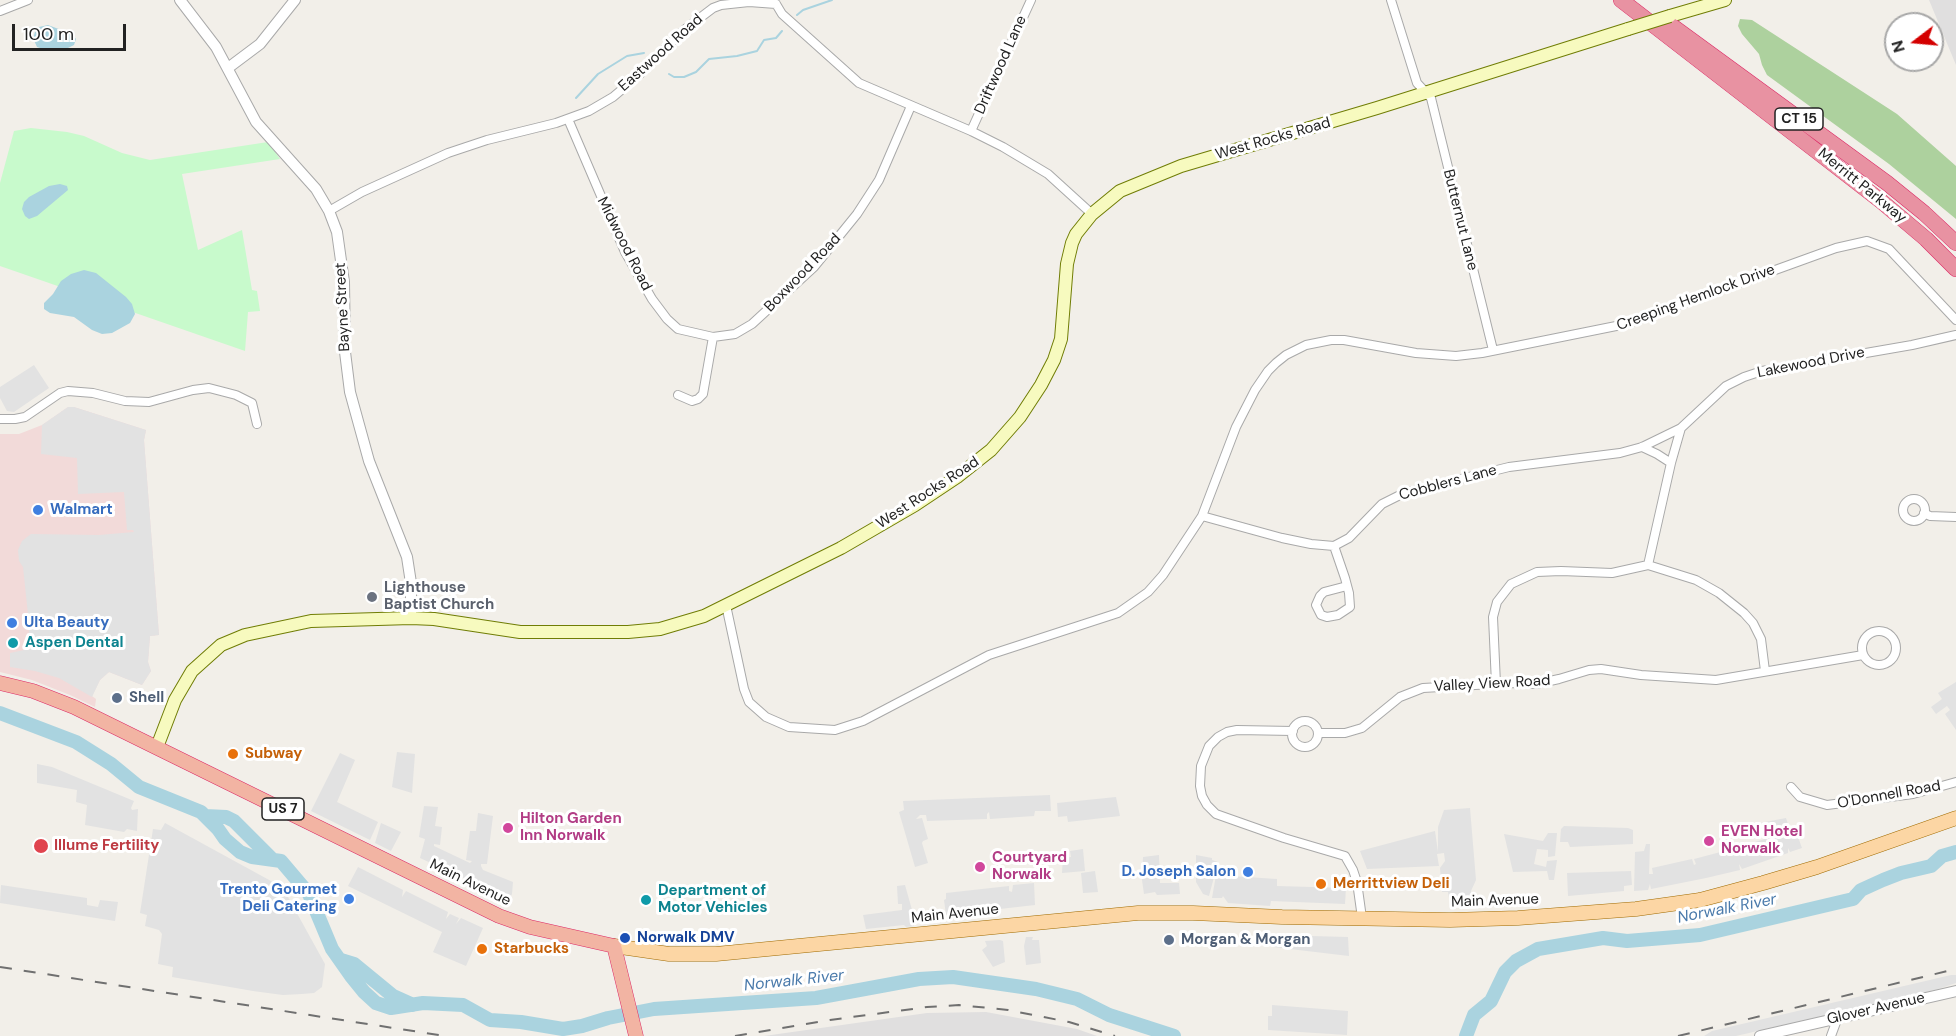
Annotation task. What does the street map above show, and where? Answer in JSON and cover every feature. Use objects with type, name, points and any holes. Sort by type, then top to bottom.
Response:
[{"type":"highway","name":"Merritt Parkway","points":[[1621,0],[1873,194],[1926,239],[1956,269]]},
{"type":"highway","name":"Merritt Parkway","points":[[1637,0],[1887,183],[1956,243]]},
{"type":"highway","name":"Main Avenue","points":[[0,683],[33,691],[56,700],[157,747],[499,916],[530,927],[614,946]]},
{"type":"highway","points":[[614,946],[636,1036]]},
{"type":"main road","name":"West Rocks Road","points":[[157,747],[175,700],[192,671],[204,658],[229,641],[254,633],[311,621],[411,618],[434,619],[520,632],[628,632],[675,626],[704,616],[842,548],[915,505],[992,450],[1020,417],[1054,360],[1061,339],[1070,252],[1076,234],[1092,214],[1120,191],[1154,176],[1725,0]]},
{"type":"main road","name":"Main Avenue","points":[[614,946],[669,954],[716,954],[1138,913],[1450,920],[1518,918],[1636,909],[1686,902],[1740,890],[1956,819]]},
{"type":"street","points":[[0,11],[28,0]]},
{"type":"street","name":"Bayne Street","points":[[180,0],[206,32],[256,122],[316,189],[329,211],[337,232],[344,282],[345,352],[350,392],[369,460],[407,557],[411,583],[411,618]]},
{"type":"street","points":[[228,68],[260,44],[295,0]]},
{"type":"street","name":"Driftwood Lane","points":[[971,131],[1031,0]]},
{"type":"street","points":[[1390,0],[1418,83],[1424,92]]},
{"type":"street","name":"Eastwood Road","points":[[329,211],[362,192],[448,153],[589,111],[613,97],[639,75],[684,30],[714,8],[749,2],[777,2],[782,14],[859,83],[971,131],[1048,174],[1092,214]]},
{"type":"street","name":"Butternut Lane","points":[[1424,92],[1431,98],[1493,350]]},
{"type":"street","name":"Boxwood Road","points":[[713,337],[735,334],[752,324],[785,295],[828,250],[857,214],[879,180],[911,106]]},
{"type":"street","name":"Midwood Road","points":[[568,119],[625,252],[652,299],[678,329],[713,337]]},
{"type":"street","name":"Creeping Hemlock Drive","points":[[726,605],[744,690],[749,702],[765,717],[789,727],[835,730],[864,721],[989,655],[1111,616],[1126,609],[1148,592],[1163,575],[1202,516],[1245,407],[1268,371],[1286,355],[1306,345],[1344,340],[1439,355],[1465,355],[1493,350],[1626,324],[1836,248],[1867,240],[1889,249],[1956,320]]},
{"type":"street","name":"Lakewood Drive","points":[[1681,428],[1726,386],[1744,377],[1762,371],[1912,345],[1956,334]]},
{"type":"street","points":[[678,395],[692,401],[698,399],[703,393],[713,337]]},
{"type":"street","points":[[0,419],[25,417],[60,393],[93,393],[125,401],[149,402],[209,388],[227,392],[252,403],[257,424]]},
{"type":"street","points":[[1648,565],[1681,428]]},
{"type":"street","name":"Cobblers Lane","points":[[1334,546],[1349,538],[1382,504],[1404,494],[1509,467],[1620,453],[1641,447],[1681,428]]},
{"type":"street","points":[[1641,447],[1671,463]]},
{"type":"street","points":[[1924,513],[1930,516],[1956,517]]},
{"type":"street","points":[[1202,516],[1282,538],[1328,547],[1334,546],[1347,586],[1351,601],[1346,611],[1338,615],[1321,615],[1316,605],[1320,596],[1324,592],[1347,586]]},
{"type":"street","points":[[1496,684],[1493,617],[1497,602],[1511,584],[1537,572],[1612,573],[1648,565],[1696,580],[1719,593],[1744,613],[1753,622],[1761,639],[1765,670]]},
{"type":"street","points":[[1873,632],[1886,632],[1895,642],[1894,656],[1885,664],[1871,664],[1863,655],[1863,640],[1873,632]]},
{"type":"street","name":"Valley View Road","points":[[1318,735],[1314,724],[1305,721],[1296,725],[1293,739],[1302,747],[1310,746],[1318,735],[1345,733],[1362,728],[1400,697],[1423,688],[1536,684],[1600,669],[1716,680],[1863,655]]},
{"type":"street","name":"Valley View Road","points":[[1293,731],[1237,730],[1218,737],[1209,746],[1201,766],[1202,796],[1216,814],[1345,856],[1357,882],[1362,918]]},
{"type":"street","name":"O'Donnell Road","points":[[1791,787],[1800,796],[1827,805],[1913,794],[1956,782]]},
{"type":"street","name":"Glover Avenue","points":[[1760,1036],[1956,991]]},
{"type":"street","points":[[1831,1036],[1838,1017]]},
{"type":"shaded area","points":[[1929,0],[1956,0],[1956,65],[1944,36],[1944,12],[1934,12]]},
{"type":"shaded area","points":[[34,365],[49,388],[14,412],[7,411],[0,398],[0,387]]},
{"type":"shaded area","points":[[68,407],[146,430],[144,440],[159,635],[150,636],[148,662],[151,671],[142,685],[109,672],[100,680],[92,696],[96,699],[95,707],[32,680],[0,672],[0,434],[19,434],[42,425]]},
{"type":"shaded area","points":[[68,407],[146,430],[144,440],[159,635],[150,636],[148,662],[151,671],[142,685],[109,672],[100,680],[92,697],[59,678],[10,667],[10,653],[29,649],[29,624],[23,567],[19,561],[18,550],[22,541],[31,534],[99,535],[134,532],[127,530],[124,492],[78,494],[77,458],[41,454],[42,425]]},
{"type":"shaded area","points":[[1956,682],[1956,730],[1945,714],[1950,710],[1947,706],[1936,714],[1931,707],[1942,699],[1938,693]]},
{"type":"shaded area","points":[[397,752],[415,754],[412,793],[392,787]]},
{"type":"shaded area","points":[[340,753],[355,760],[337,802],[378,822],[370,840],[311,811]]},
{"type":"shaded area","points":[[37,764],[52,767],[134,801],[131,808],[132,810],[138,809],[137,831],[127,829],[124,832],[85,825],[87,805],[76,802],[77,790],[37,783]]},
{"type":"shaded area","points":[[1050,795],[1051,811],[1035,811],[1034,816],[990,819],[989,812],[987,819],[927,821],[926,815],[920,815],[916,819],[922,818],[928,839],[922,843],[928,863],[915,867],[899,812],[904,810],[903,801]]},
{"type":"shaded area","points":[[1116,797],[1120,816],[1068,822],[1067,816],[1058,817],[1057,803]]},
{"type":"shaded area","points":[[424,806],[438,807],[435,826],[442,827],[440,845],[434,844],[434,846],[470,863],[472,861],[466,860],[470,831],[476,831],[478,813],[493,816],[487,864],[481,864],[481,866],[483,870],[513,882],[509,899],[420,858],[425,839],[419,837]]},
{"type":"shaded area","points":[[1470,808],[1476,880],[1471,891],[1471,898],[1449,898],[1448,892],[1442,892],[1440,868],[1445,861],[1444,853],[1437,854],[1439,866],[1367,869],[1360,851],[1435,831],[1438,852],[1438,827],[1444,810]]},
{"type":"shaded area","points":[[1786,818],[1789,827],[1794,826],[1802,848],[1790,852],[1788,848],[1788,853],[1742,869],[1739,864],[1740,870],[1651,889],[1650,884],[1648,890],[1634,891],[1635,852],[1644,851],[1646,844],[1650,844],[1649,874],[1653,874],[1652,868],[1692,859],[1694,865],[1696,864],[1694,859],[1728,850],[1732,855],[1732,849],[1781,834],[1764,838],[1760,823]]},
{"type":"shaded area","points":[[165,823],[271,881],[288,897],[325,964],[322,987],[314,993],[302,994],[283,995],[253,991],[172,977],[173,967],[158,964],[162,934],[159,930],[145,926],[147,915],[140,913],[153,829],[161,830]]},
{"type":"shaded area","points":[[381,823],[401,832],[391,851],[375,843]]},
{"type":"shaded area","points":[[1564,826],[1628,828],[1633,830],[1633,844],[1570,847],[1568,842],[1560,842],[1561,829]]},
{"type":"shaded area","points":[[1548,833],[1557,833],[1555,856],[1548,857],[1548,850],[1537,849],[1534,864],[1546,867],[1547,861],[1557,860],[1554,880],[1549,880],[1547,871],[1513,872],[1504,834],[1543,841]]},
{"type":"shaded area","points":[[1083,849],[1085,871],[1062,873],[1063,858],[1071,857],[1070,851]]},
{"type":"shaded area","points":[[1159,855],[1160,883],[1179,883],[1180,894],[1157,895],[1155,892],[1144,894],[1143,857]]},
{"type":"shaded area","points":[[1196,855],[1212,858],[1218,862],[1209,896],[1203,894],[1196,882]]},
{"type":"shaded area","points":[[358,867],[403,890],[402,897],[406,891],[448,912],[446,919],[450,914],[459,918],[456,924],[461,918],[483,928],[466,966],[433,952],[442,932],[348,886]]},
{"type":"shaded area","points":[[1095,871],[1098,892],[1083,893],[1081,873]]},
{"type":"shaded area","points":[[1631,871],[1632,885],[1624,886],[1624,891],[1568,896],[1567,873]]},
{"type":"shaded area","points":[[1216,875],[1277,879],[1277,886],[1346,888],[1345,904],[1271,901],[1270,906],[1228,903],[1223,896],[1212,898]]},
{"type":"shaded area","points":[[1034,883],[1035,905],[991,910],[988,903],[987,910],[946,915],[944,900],[946,893],[1009,886],[1009,891],[1012,892],[1013,885]]},
{"type":"shaded area","points":[[1,885],[87,898],[87,905],[98,907],[100,900],[118,902],[115,921],[0,903]]},
{"type":"shaded area","points":[[905,885],[914,917],[912,920],[914,926],[866,929],[863,915],[902,910],[902,904],[898,904],[897,886]]},
{"type":"shaded area","points":[[1273,935],[1348,937],[1349,956],[1273,947]]},
{"type":"shaded area","points":[[1026,937],[1039,940],[1041,963],[1026,965],[1024,946]]},
{"type":"shaded area","points":[[985,941],[1003,941],[1005,962],[993,967],[982,950],[987,946]]},
{"type":"shaded area","points":[[1956,975],[1956,983],[1935,990],[1736,1036],[1704,1036],[1712,1031]]},
{"type":"shaded area","points":[[1272,1005],[1348,1011],[1347,1035],[1268,1030],[1268,1016],[1272,1016]]},
{"type":"shaded area","points":[[986,1012],[1077,1029],[1097,1036],[764,1036],[927,1013]]},
{"type":"green space","points":[[1740,19],[1752,20],[1897,114],[1956,166],[1956,219],[1889,164],[1767,75],[1759,54],[1738,26]]},
{"type":"green space","points":[[31,128],[84,136],[122,153],[150,160],[268,142],[280,159],[182,174],[198,250],[242,230],[252,290],[257,291],[260,311],[248,312],[245,351],[0,266],[0,183],[14,131]]},
{"type":"water","points":[[48,25],[72,34],[76,39],[74,45],[68,48],[46,50],[37,47],[33,38],[35,32],[39,27]]},
{"type":"water","points":[[60,184],[67,186],[68,190],[37,216],[29,219],[25,216],[22,209],[29,197],[49,186]]},
{"type":"water","points":[[84,270],[96,273],[126,297],[132,304],[135,314],[130,323],[112,333],[102,334],[74,317],[50,313],[44,309],[44,303],[61,281],[71,274]]},
{"type":"waterway","points":[[797,15],[803,10],[832,0]]},
{"type":"waterway","points":[[669,74],[674,77],[684,77],[696,72],[709,59],[757,51],[764,40],[776,38],[782,31]]},
{"type":"waterway","points":[[576,98],[598,74],[627,56],[644,53]]},
{"type":"waterway","name":"Norwalk River","points":[[0,713],[76,742],[111,764],[139,787],[201,812],[240,852],[252,857],[281,861],[309,894],[332,949],[351,976],[376,1003],[391,1008],[423,1003],[463,1005],[490,1020],[521,1022],[563,1029],[654,1009],[816,998],[919,979],[953,977],[1036,989],[1077,999],[1109,1015],[1174,1036]]},
{"type":"waterway","name":"Norwalk River","points":[[205,816],[226,817],[234,821],[272,859]]},
{"type":"waterway","name":"Norwalk River","points":[[1466,1036],[1474,1015],[1491,1001],[1505,972],[1516,961],[1538,949],[1603,938],[1627,941],[1700,935],[1853,899],[1861,890],[1901,873],[1931,866],[1942,856],[1956,852]]},
{"type":"waterway","name":"Norwalk River","points":[[341,960],[354,964],[393,996],[413,1005]]},
{"type":"railway","points":[[0,967],[445,1036]]},
{"type":"railway","points":[[1678,1036],[1956,969]]},
{"type":"railway","points":[[735,1036],[830,1020],[959,1005],[1008,1010],[1069,1022],[1115,1036]]},
{"type":"place","name":"Walmart","points":[[38,510]]},
{"type":"place","name":"Lighthouse Baptist Church","points":[[372,597]]},
{"type":"place","name":"Ulta Beauty","points":[[12,623]]},
{"type":"place","name":"Aspen Dental","points":[[13,643]]},
{"type":"place","name":"Shell","points":[[117,698]]},
{"type":"place","name":"Subway","points":[[233,754]]},
{"type":"place","name":"Hilton Garden Inn Norwalk","points":[[508,828]]},
{"type":"place","name":"EVEN Hotel Norwalk","points":[[1709,841]]},
{"type":"place","name":"Illume Fertility","points":[[41,846]]},
{"type":"place","name":"Courtyard Norwalk","points":[[980,867]]},
{"type":"place","name":"D. Joseph Salon","points":[[1248,872]]},
{"type":"place","name":"Merrittview Deli","points":[[1321,884]]},
{"type":"place","name":"Trento Gourmet Deli Catering","points":[[349,899]]},
{"type":"place","name":"Department of Motor Vehicles","points":[[646,900]]},
{"type":"place","name":"Norwalk DMV","points":[[625,938]]},
{"type":"place","name":"Morgan & Morgan","points":[[1169,940]]},
{"type":"place","name":"Starbucks","points":[[482,949]]}]
